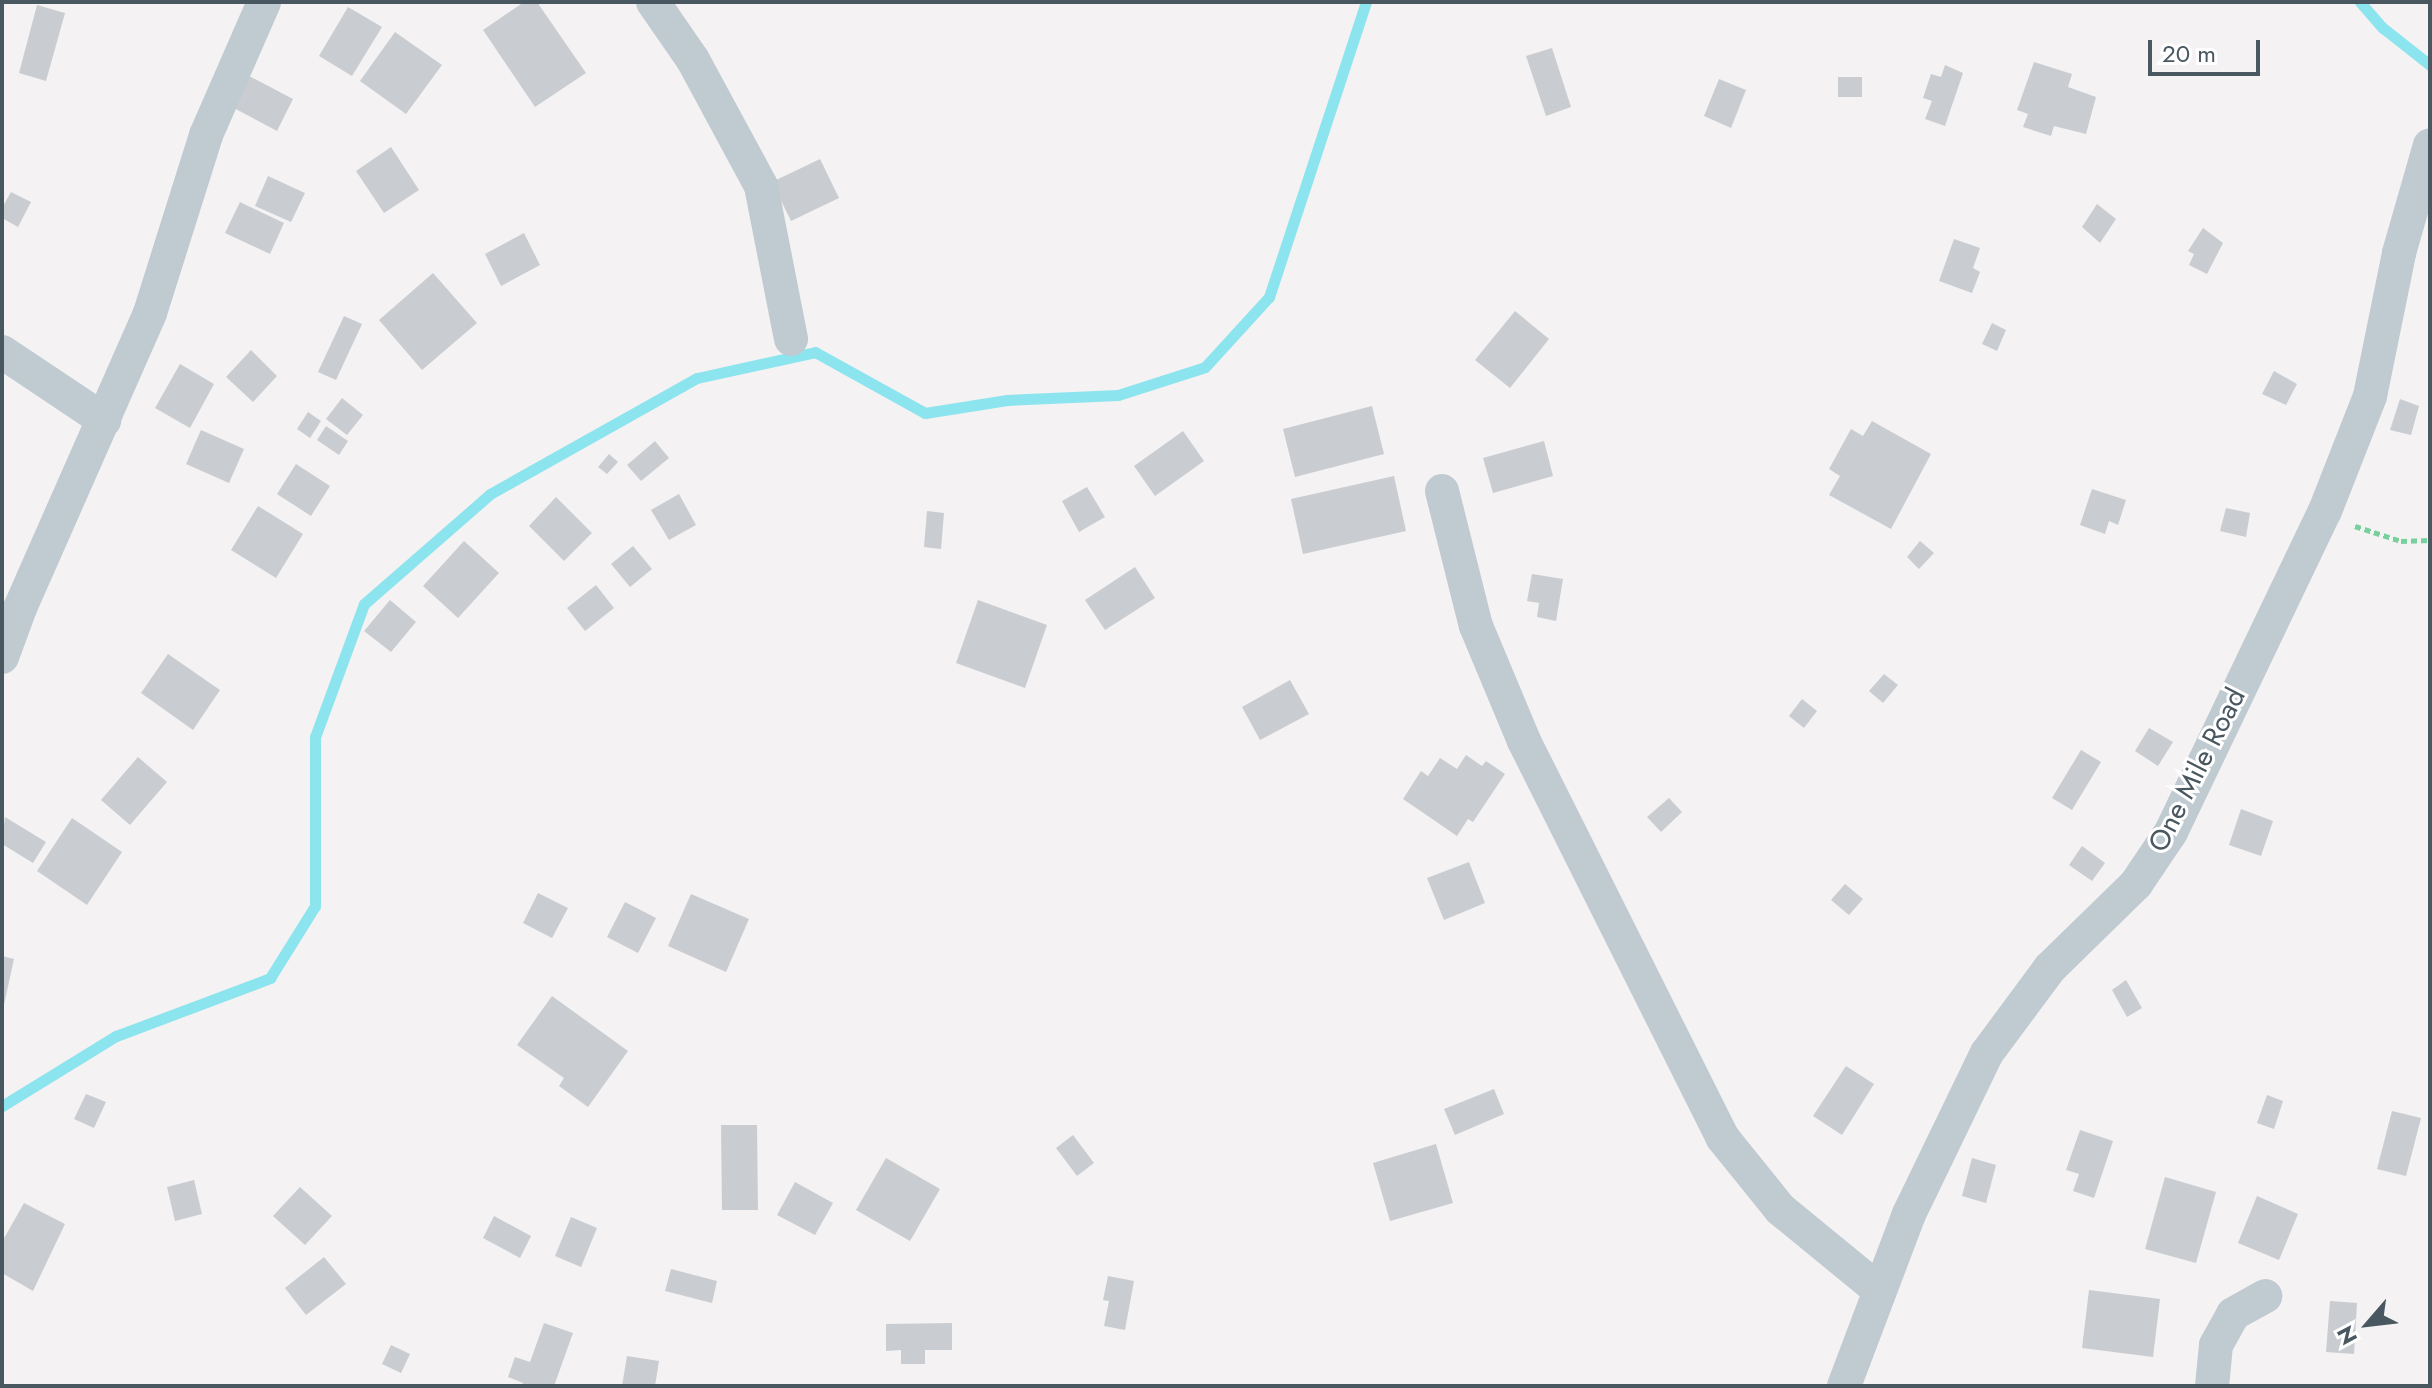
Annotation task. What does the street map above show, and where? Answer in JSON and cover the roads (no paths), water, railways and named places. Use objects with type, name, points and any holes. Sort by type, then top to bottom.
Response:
[{"type":"street","points":[[2,657],[20,608],[150,313],[206,135],[264,2]]},
{"type":"street","points":[[653,2],[693,60],[761,186],[791,339]]},
{"type":"street","name":"One Mile Road","points":[[1844,1386],[1909,1214],[1987,1053],[2050,968],[2136,884],[2171,832],[2325,511],[2370,396],[2399,253],[2430,145]]},
{"type":"street","points":[[2,352],[104,420]]},
{"type":"street","points":[[1442,491],[1476,626],[1524,741],[1722,1137],[1780,1209],[1879,1290]]},
{"type":"street","points":[[2212,1386],[2216,1345],[2233,1314],[2265,1296]]},
{"type":"waterway","points":[[2,1106],[116,1036],[270,978],[315,906],[315,737],[364,604],[490,494],[697,378],[815,352],[925,413],[1007,400],[1118,395],[1205,367],[1269,297],[1366,2]]},
{"type":"waterway","points":[[2360,2],[2383,28],[2430,65]]}]
